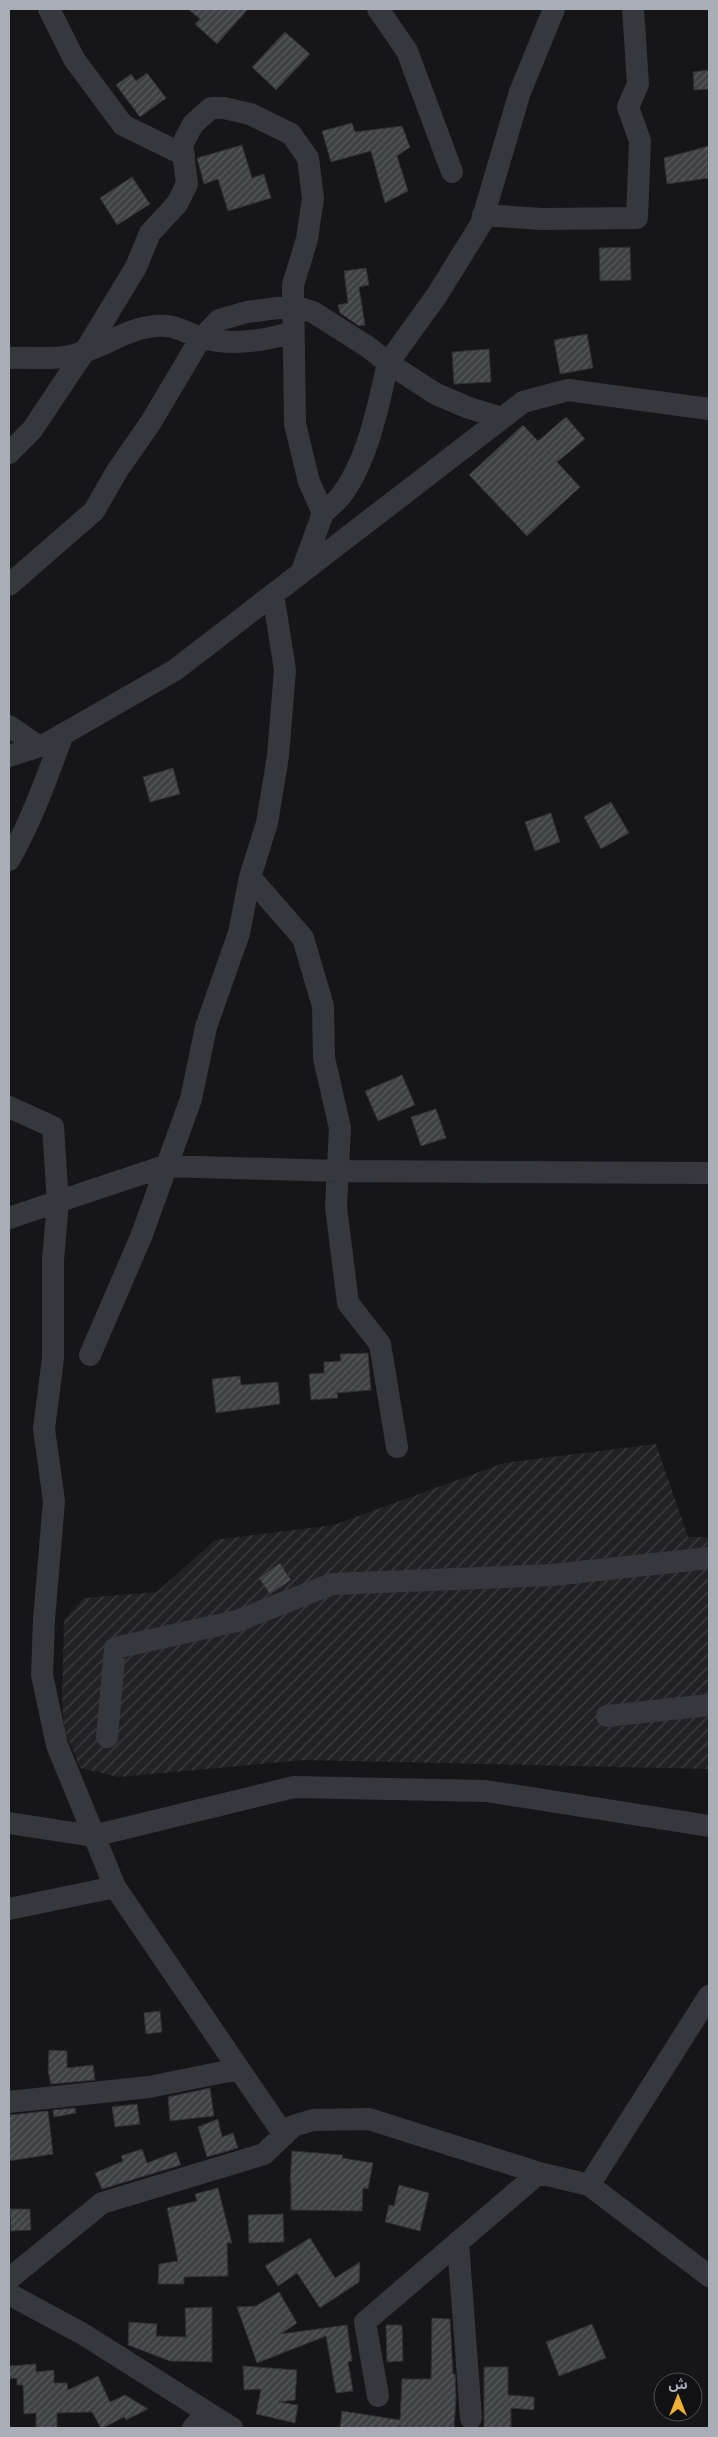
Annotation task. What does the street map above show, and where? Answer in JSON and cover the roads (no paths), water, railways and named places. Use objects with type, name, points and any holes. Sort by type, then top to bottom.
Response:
[{"type":"street","points":[[49,9],[74,59],[122,125],[184,155]]},
{"type":"street","points":[[378,9],[407,51],[452,172]]},
{"type":"street","points":[[302,571],[323,513],[340,497],[354,471],[372,429],[388,363],[437,295],[481,224],[520,92],[554,9]]},
{"type":"street","points":[[483,215],[542,219],[638,218],[640,141],[628,107],[638,84],[632,9]]},
{"type":"street","points":[[9,453],[32,430],[84,352],[136,266],[150,233],[177,204],[187,184],[182,145],[193,124],[211,108],[224,108],[250,114],[291,134],[308,158],[312,198],[307,239],[293,285],[295,424],[309,482],[323,513]]},
{"type":"street","points":[[9,585],[94,511],[202,338],[219,320],[247,312],[293,306],[312,312],[368,346],[388,363],[436,394],[502,418]]},
{"type":"street","points":[[9,358],[69,356],[98,347],[132,329],[168,326],[202,338],[224,342],[268,340],[293,332]]},
{"type":"street","points":[[9,756],[38,746],[63,734],[175,670],[523,402],[568,390],[709,409]]},
{"type":"street","points":[[90,1355],[141,1237],[165,1166],[191,1099],[206,1027],[239,933],[250,877],[267,823],[278,756],[285,670],[273,594]]},
{"type":"street","points":[[9,726],[38,746]]},
{"type":"street","points":[[9,860],[42,791],[63,734]]},
{"type":"street","points":[[250,877],[303,938],[323,1006],[324,1058],[340,1128],[336,1207],[348,1303],[380,1344],[398,1447]]},
{"type":"street","points":[[9,1107],[53,1127],[58,1203],[53,1260],[53,1358],[44,1429],[54,1501],[44,1620],[42,1675],[57,1745],[115,1887],[284,2135]]},
{"type":"street","points":[[9,1218],[165,1166],[338,1171],[709,1173]]},
{"type":"street","points":[[107,1737],[115,1648],[237,1621],[332,1584],[553,1575],[709,1558]]},
{"type":"street","points":[[607,1716],[709,1705]]},
{"type":"street","points":[[9,1823],[93,1836],[294,1787],[486,1791],[709,1826]]},
{"type":"street","points":[[9,1909],[115,1887]]},
{"type":"street","points":[[589,2185],[709,1996]]},
{"type":"street","points":[[9,2102],[148,2087],[238,2069]]},
{"type":"street","points":[[9,2279],[102,2203],[264,2154],[293,2126],[312,2120],[369,2119],[539,2173],[589,2185],[709,2276]]},
{"type":"street","points":[[378,2396],[365,2322],[539,2173]]},
{"type":"street","points":[[458,2242],[471,2418]]},
{"type":"street","points":[[9,2294],[83,2334],[200,2420],[232,2428]]}]
